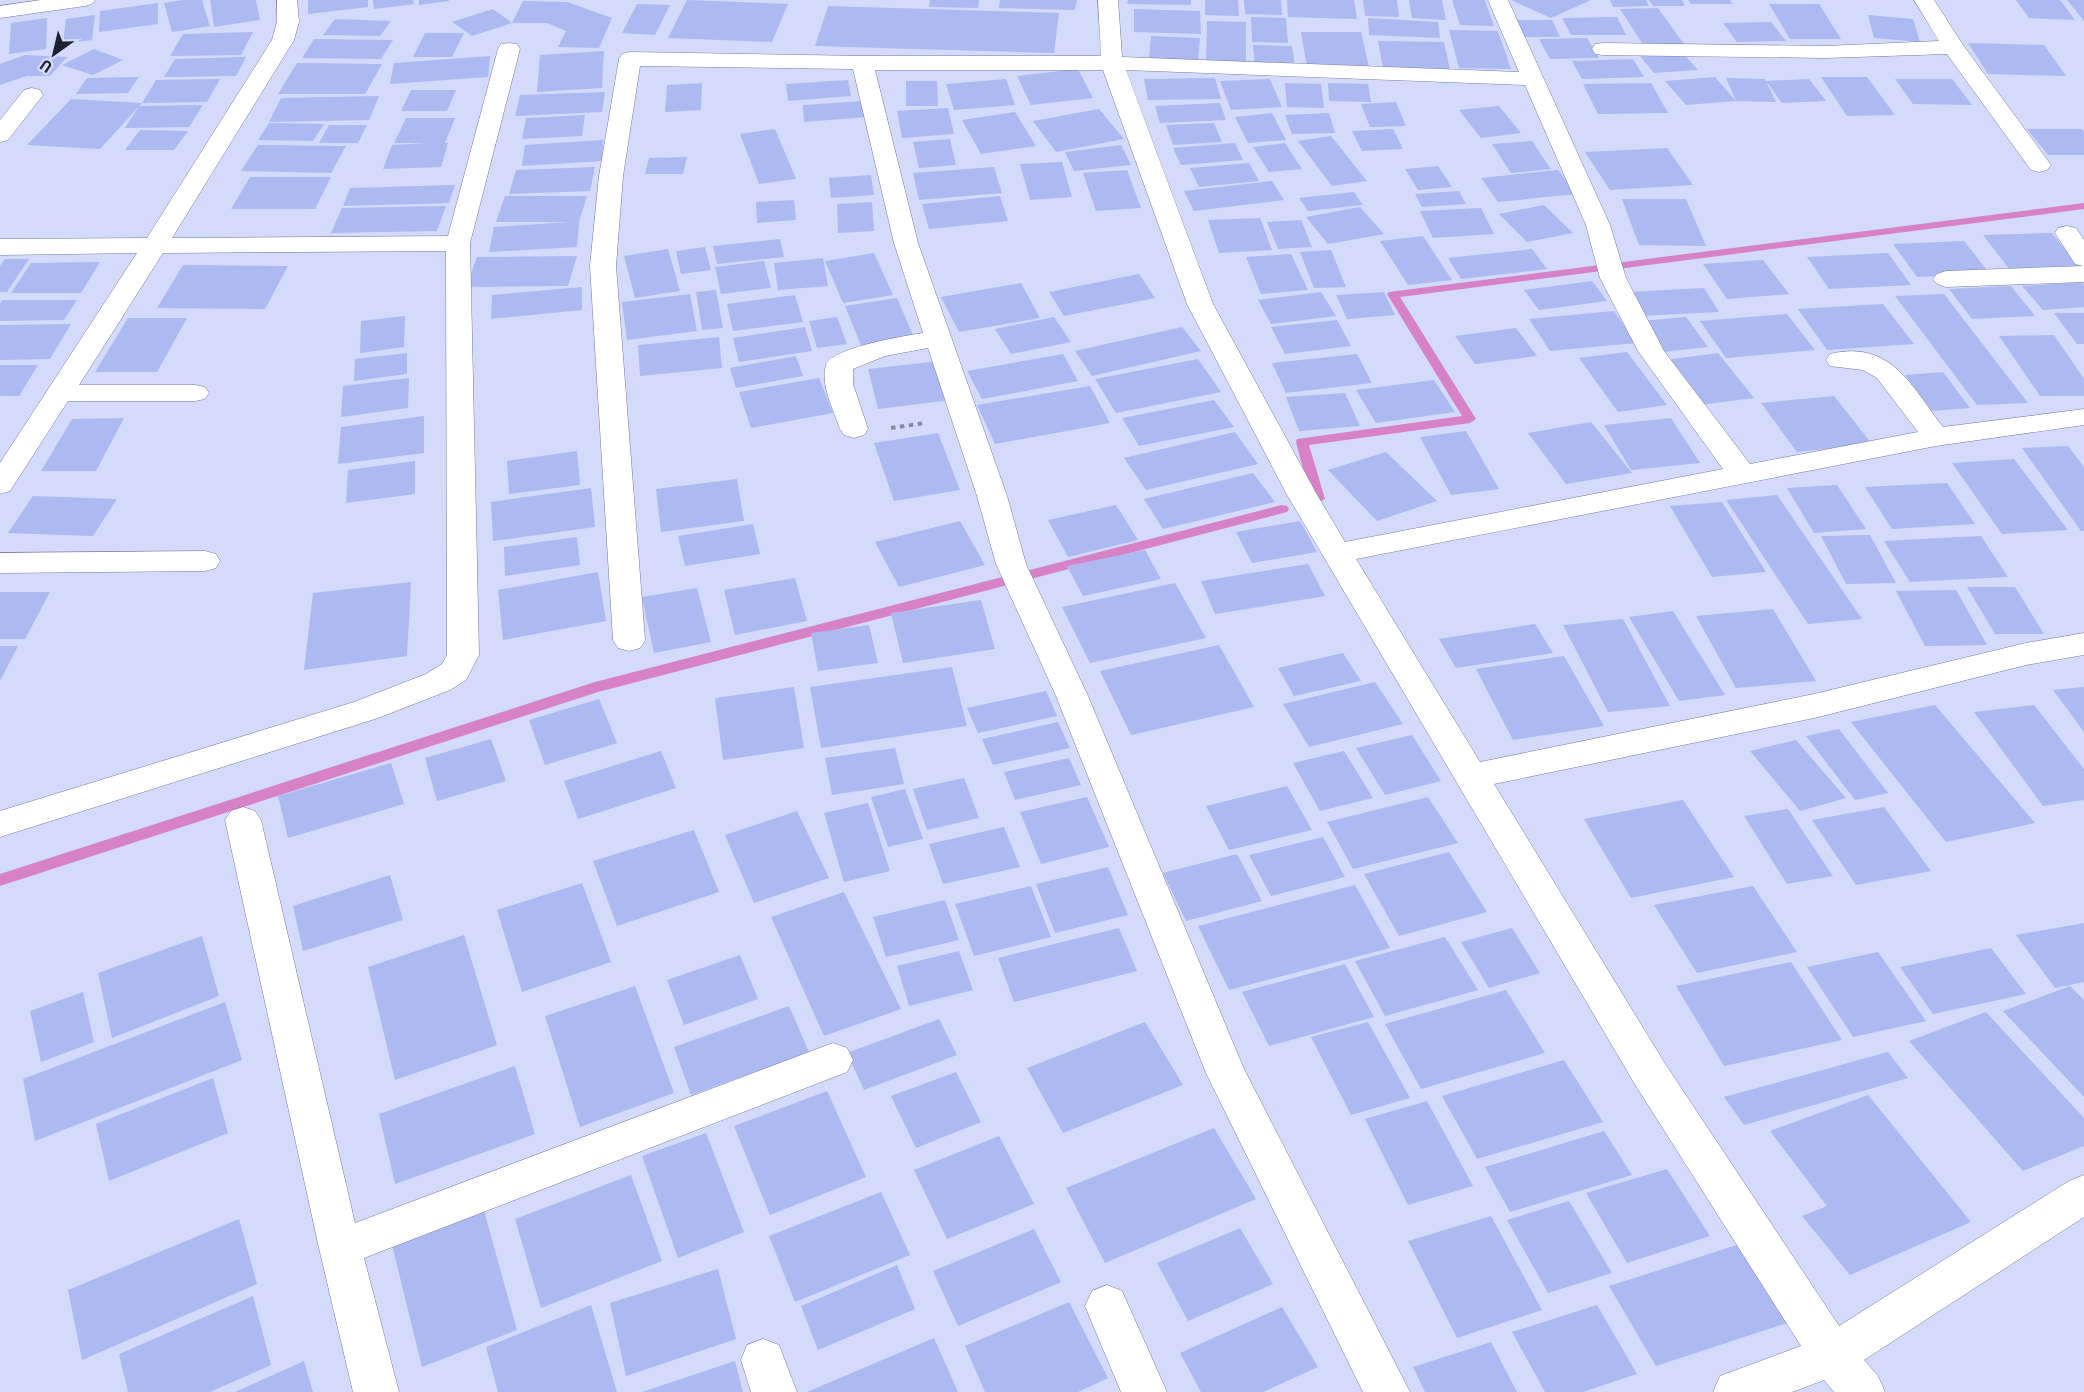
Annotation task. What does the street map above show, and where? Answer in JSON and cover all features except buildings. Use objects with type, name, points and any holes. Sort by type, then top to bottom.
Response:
[{"type":"street","points":[[0,12],[85,0]]},
{"type":"street","points":[[0,485],[154,247],[283,40],[288,22],[286,0]]},
{"type":"street","points":[[1108,0],[1112,63],[1200,304],[1262,423],[1650,1074],[1832,1355],[1862,1392]]},
{"type":"street","points":[[1498,0],[1511,24],[1598,225],[1609,265],[1651,351],[1684,400],[1742,474]]},
{"type":"street","points":[[1924,0],[1953,47],[2039,165]]},
{"type":"street","points":[[1602,49],[1825,52],[1953,47]]},
{"type":"street","points":[[0,824],[366,710],[438,682],[454,672],[463,655],[458,243],[509,50]]},
{"type":"street","points":[[629,640],[603,266],[611,176],[630,59],[862,63],[1112,63],[1533,79]]},
{"type":"street","points":[[862,63],[906,243],[992,496],[1016,576],[1072,696],[1226,1073],[1387,1392]]},
{"type":"street","points":[[0,135],[32,95]]},
{"type":"street","points":[[2067,233],[2084,259]]},
{"type":"street","points":[[0,247],[458,243]]},
{"type":"street","points":[[1946,279],[2084,274]]},
{"type":"street","points":[[854,429],[839,384],[840,365],[886,347],[938,338]]},
{"type":"street","points":[[1840,360],[1869,362],[1887,372],[1936,437]]},
{"type":"street","points":[[59,393],[195,393]]},
{"type":"street","points":[[1338,553],[1936,437],[2084,417]]},
{"type":"street","points":[[0,563],[205,561]]},
{"type":"street","points":[[1472,776],[1814,706],[2026,654],[2084,644]]},
{"type":"street","points":[[243,820],[340,1248],[376,1392]]},
{"type":"street","points":[[340,1248],[833,1060]]},
{"type":"street","points":[[1736,1392],[1832,1355],[2084,1194]]},
{"type":"street","points":[[1107,1306],[1144,1392]]},
{"type":"path","points":[[854,429],[883,430],[965,416]]},
{"type":"waterway","points":[[1318,499],[1302,442],[1470,419],[1393,294],[2084,206]]},
{"type":"waterway","points":[[0,880],[595,687],[1282,509]]}]
